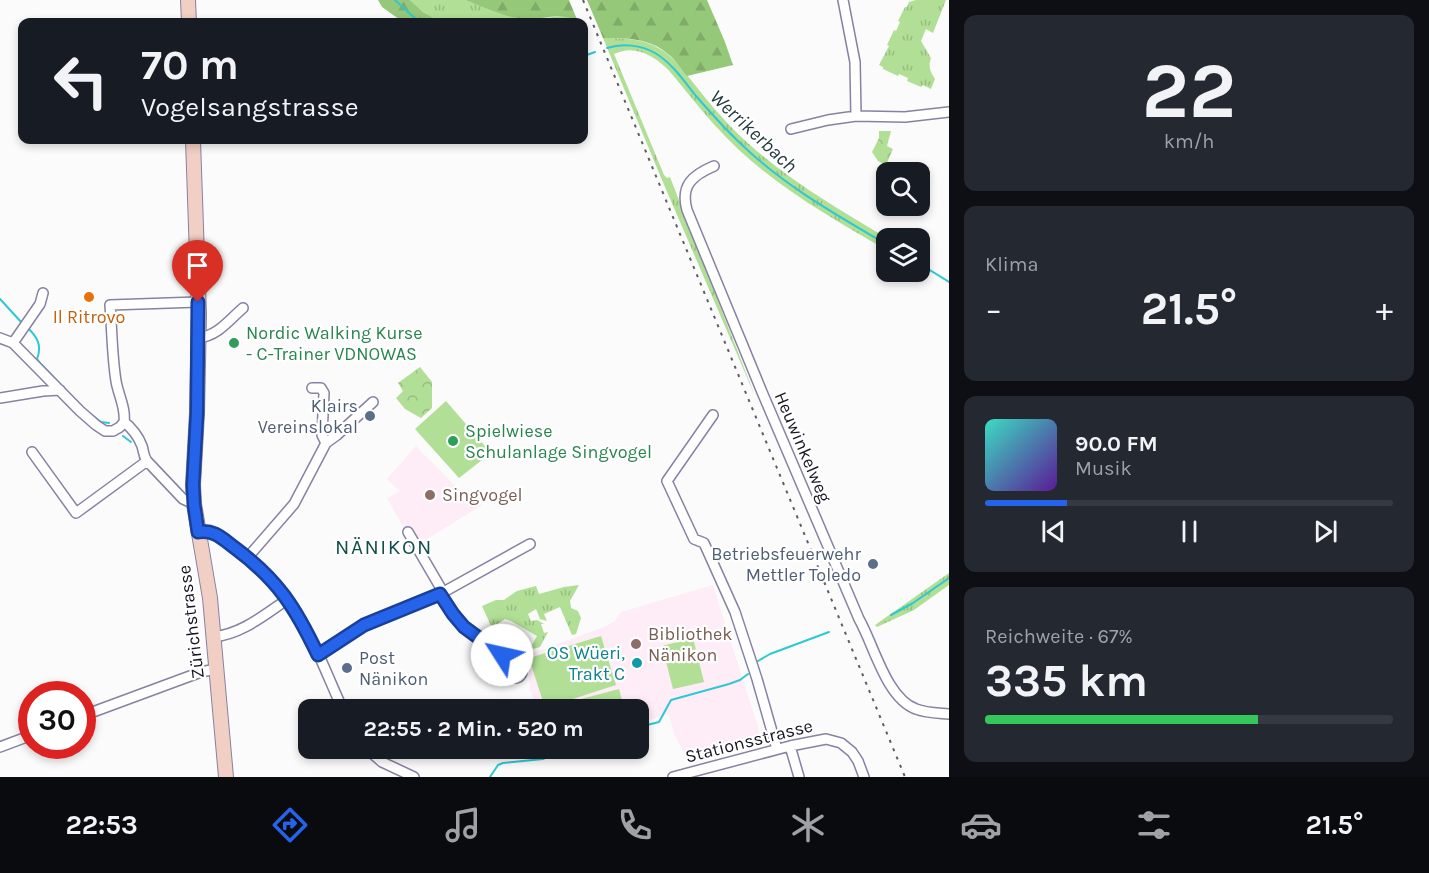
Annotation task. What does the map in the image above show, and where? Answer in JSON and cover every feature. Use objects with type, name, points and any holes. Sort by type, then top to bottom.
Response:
[{"type":"main road","points":[[188,0],[189,18]]},
{"type":"main road","name":"Zürichstrasse","points":[[193,144],[198,338],[193,485],[198,532],[210,598],[226,777]]},
{"type":"street","points":[[843,0],[855,62],[856,116]]},
{"type":"street","points":[[790,129],[856,116],[905,117],[949,112]]},
{"type":"street","name":"Heuwinkelweg","points":[[714,166],[698,172],[688,184],[685,196],[687,210],[854,608],[897,696],[917,709],[949,714]]},
{"type":"street","points":[[13,343],[40,303],[43,293]]},
{"type":"street","points":[[0,338],[13,343],[81,412],[105,430],[113,431],[120,427],[125,416],[116,383],[110,305],[198,302]]},
{"type":"street","points":[[198,338],[215,333],[243,308]]},
{"type":"street","points":[[312,388],[321,388],[324,393],[322,435],[326,443]]},
{"type":"street","points":[[0,398],[60,390]]},
{"type":"street","points":[[248,557],[294,504],[326,443],[373,402]]},
{"type":"street","points":[[713,415],[668,481],[694,539],[704,543],[735,612],[777,749]]},
{"type":"street","points":[[123,422],[130,426],[142,446],[147,461],[183,499],[194,504]]},
{"type":"street","points":[[32,452],[76,513],[147,461]]},
{"type":"street","points":[[198,532],[214,533],[248,557],[288,599],[304,626],[338,699]]},
{"type":"street","points":[[408,532],[453,614],[464,627],[512,665]]},
{"type":"street","points":[[318,655],[364,625],[441,593],[530,544]]},
{"type":"street","points":[[213,636],[244,628],[288,599]]},
{"type":"street","points":[[96,711],[201,672],[216,669]]},
{"type":"street","points":[[0,747],[18,740]]},
{"type":"street","name":"Stationsstrasse","points":[[673,777],[819,740],[841,743],[852,752],[862,775]]},
{"type":"street","points":[[790,746],[799,777]]},
{"type":"street","points":[[379,759],[414,777]]},
{"type":"shaded area","name":"Singvogel","points":[[416,446],[454,485],[482,505],[414,547],[387,498],[400,491],[387,479]]},
{"type":"shaded area","points":[[713,585],[762,740],[691,765],[674,734],[669,714],[649,720],[649,699],[534,699],[530,689],[528,655],[604,627],[615,621],[621,612]]},
{"type":"green space","points":[[378,0],[410,0],[434,18],[397,18],[382,7]]},
{"type":"green space","points":[[410,0],[465,0],[517,18],[434,18]]},
{"type":"green space","points":[[465,0],[569,0],[576,18],[558,16],[516,18]]},
{"type":"green space","points":[[587,0],[707,0],[733,65],[687,76],[671,56],[653,45],[628,39],[603,38]]},
{"type":"green space","points":[[946,0],[933,33],[926,29],[921,41],[931,58],[930,69],[935,79],[931,89],[907,81],[908,78],[899,74],[898,76],[879,65],[905,7],[909,2]]},
{"type":"green space","points":[[562,16],[571,18],[546,18]]},
{"type":"green space","points":[[603,38],[640,41],[665,52],[679,65],[726,122],[754,149],[809,190],[876,231],[876,244],[773,179],[726,137],[658,61],[637,51],[628,50],[614,54],[664,175],[667,178],[670,177],[755,396]]},
{"type":"green space","points":[[879,131],[891,131],[887,146],[893,149],[887,162],[878,161],[872,152],[879,138]]},
{"type":"green space","points":[[420,367],[432,382],[432,408],[421,418],[405,409],[396,398],[403,391],[398,383]]},
{"type":"green space","name":"Spielwiese Schulanlage Singvogel","points":[[446,401],[491,453],[459,478],[415,429]]},
{"type":"green space","points":[[949,573],[949,585],[914,610],[877,627],[875,625]]},
{"type":"green space","points":[[579,585],[570,601],[571,608],[578,611],[581,618],[576,634],[572,635],[560,607],[544,614],[547,621],[540,619],[536,609],[528,614],[531,621],[537,620],[544,624],[541,624],[544,633],[548,632],[540,647],[529,650],[537,636],[505,619],[492,628],[482,606],[496,600],[504,600],[517,591],[536,586],[539,594]]},
{"type":"green space","points":[[601,636],[616,685],[573,699],[542,699],[529,658]]},
{"type":"green space","points":[[693,638],[704,682],[673,689],[662,646]]},
{"type":"green space","points":[[619,689],[622,699],[581,699]]},
{"type":"waterway","name":"Werrikerbach","points":[[395,0],[415,18]]},
{"type":"waterway","name":"Werrikerbach","points":[[607,48],[626,45],[650,50],[661,57],[723,126],[757,158],[810,198],[876,238]]},
{"type":"waterway","name":"Werrikerbach","points":[[588,55],[595,52]]},
{"type":"waterway","name":"Werrikerbach","points":[[930,270],[949,282]]},
{"type":"waterway","points":[[0,299],[22,323]]},
{"type":"waterway","points":[[28,328],[38,342],[37,359],[40,363],[84,409],[101,422],[109,423]]},
{"type":"waterway","points":[[123,436],[131,442]]},
{"type":"waterway","points":[[891,615],[949,578]]},
{"type":"waterway","points":[[758,661],[770,654],[829,632]]},
{"type":"waterway","points":[[649,724],[659,722],[671,700],[729,684],[748,674]]},
{"type":"waterway","points":[[490,777],[498,765],[503,763],[543,759]]},
{"type":"railway","points":[[583,0],[905,777]]},
{"type":"place","name":"Il Ritrovo","points":[[89,297]]},
{"type":"place","name":"Nordic Walking Kurse - C-Trainer VDNOWAS","points":[[234,343]]},
{"type":"place","name":"Klairs Vereinslokal","points":[[370,416]]},
{"type":"place","name":"Spielwiese Schulanlage Singvogel","points":[[453,441]]},
{"type":"place","name":"Singvogel","points":[[430,495]]},
{"type":"place","name":"Betriebsfeuerwehr Mettler Toledo","points":[[873,564]]},
{"type":"place","name":"Bibliothek Nänikon","points":[[636,644]]},
{"type":"place","name":"OS Wüeri, Trakt C","points":[[637,663]]},
{"type":"place","name":"Post Nänikon","points":[[347,668]]},
{"type":"district","name":"NÄNIKON","points":[[384,547]]},
{"type":"route","points":[[198,302],[197,412],[193,485],[198,532],[210,531],[219,535],[248,557],[271,579],[288,599],[318,655],[364,625],[440,594],[453,614],[470,633],[502,655]]}]
